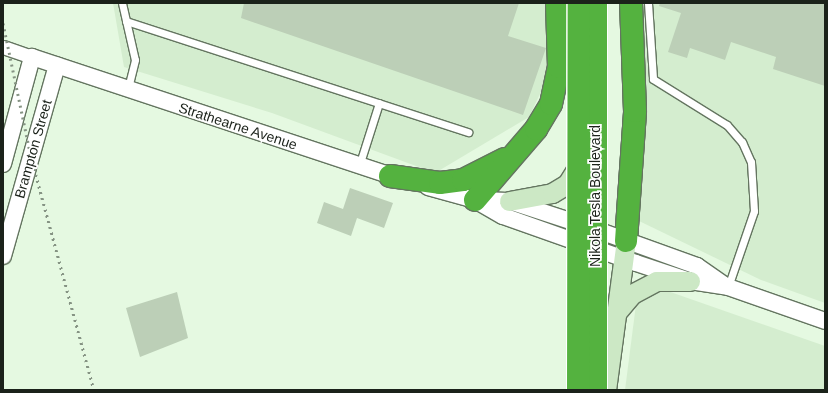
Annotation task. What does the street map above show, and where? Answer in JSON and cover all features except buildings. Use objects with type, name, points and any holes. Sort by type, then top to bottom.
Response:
[{"type":"highway","points":[[475,200],[510,157],[536,129],[551,104],[556,85],[558,50],[557,3]]},
{"type":"highway","name":"Nikola Tesla Boulevard","points":[[578,390],[579,3]]},
{"type":"highway","name":"Nikola Tesla Boulevard","points":[[596,3],[596,390]]},
{"type":"highway","points":[[625,250],[635,111],[631,3]]},
{"type":"highway","points":[[390,176],[440,183],[463,180],[510,157]]},
{"type":"main road","points":[[586,390],[586,137],[592,36],[592,3]]},
{"type":"main road","points":[[592,36],[600,86],[606,390]]},
{"type":"main road","points":[[509,201],[536,198],[564,186],[578,170],[586,137]]},
{"type":"main road","points":[[606,390],[625,250]]},
{"type":"main road","points":[[617,312],[632,294],[656,281],[690,281]]},
{"type":"street","name":"Strathearne Avenue","points":[[3,48],[358,166],[475,200],[504,216],[604,252],[625,250],[696,266],[728,287]]},
{"type":"street","name":"Brampton Street","points":[[3,164],[32,57]]},
{"type":"street","name":"Brampton Street","points":[[3,256],[57,65]]},
{"type":"street","name":"Strathearne Avenue","points":[[475,200],[509,201],[586,226],[604,233],[625,250],[690,281],[728,287],[825,321]]},
{"type":"lane","points":[[122,3],[135,60],[128,89]]},
{"type":"lane","points":[[648,3],[653,79],[722,121],[737,136],[751,162],[756,188],[754,211],[728,287]]},
{"type":"lane","points":[[126,21],[468,132]]},
{"type":"lane","points":[[358,166],[379,103]]},
{"type":"shaded area","points":[[113,3],[550,3],[549,75],[529,117],[435,173],[272,113],[124,67]]},
{"type":"shaded area","points":[[620,3],[825,3],[825,303],[761,280],[637,220]]},
{"type":"shaded area","points":[[639,281],[825,346],[825,390],[625,390]]},
{"type":"railway","points":[[3,23],[31,157],[94,390]]}]
